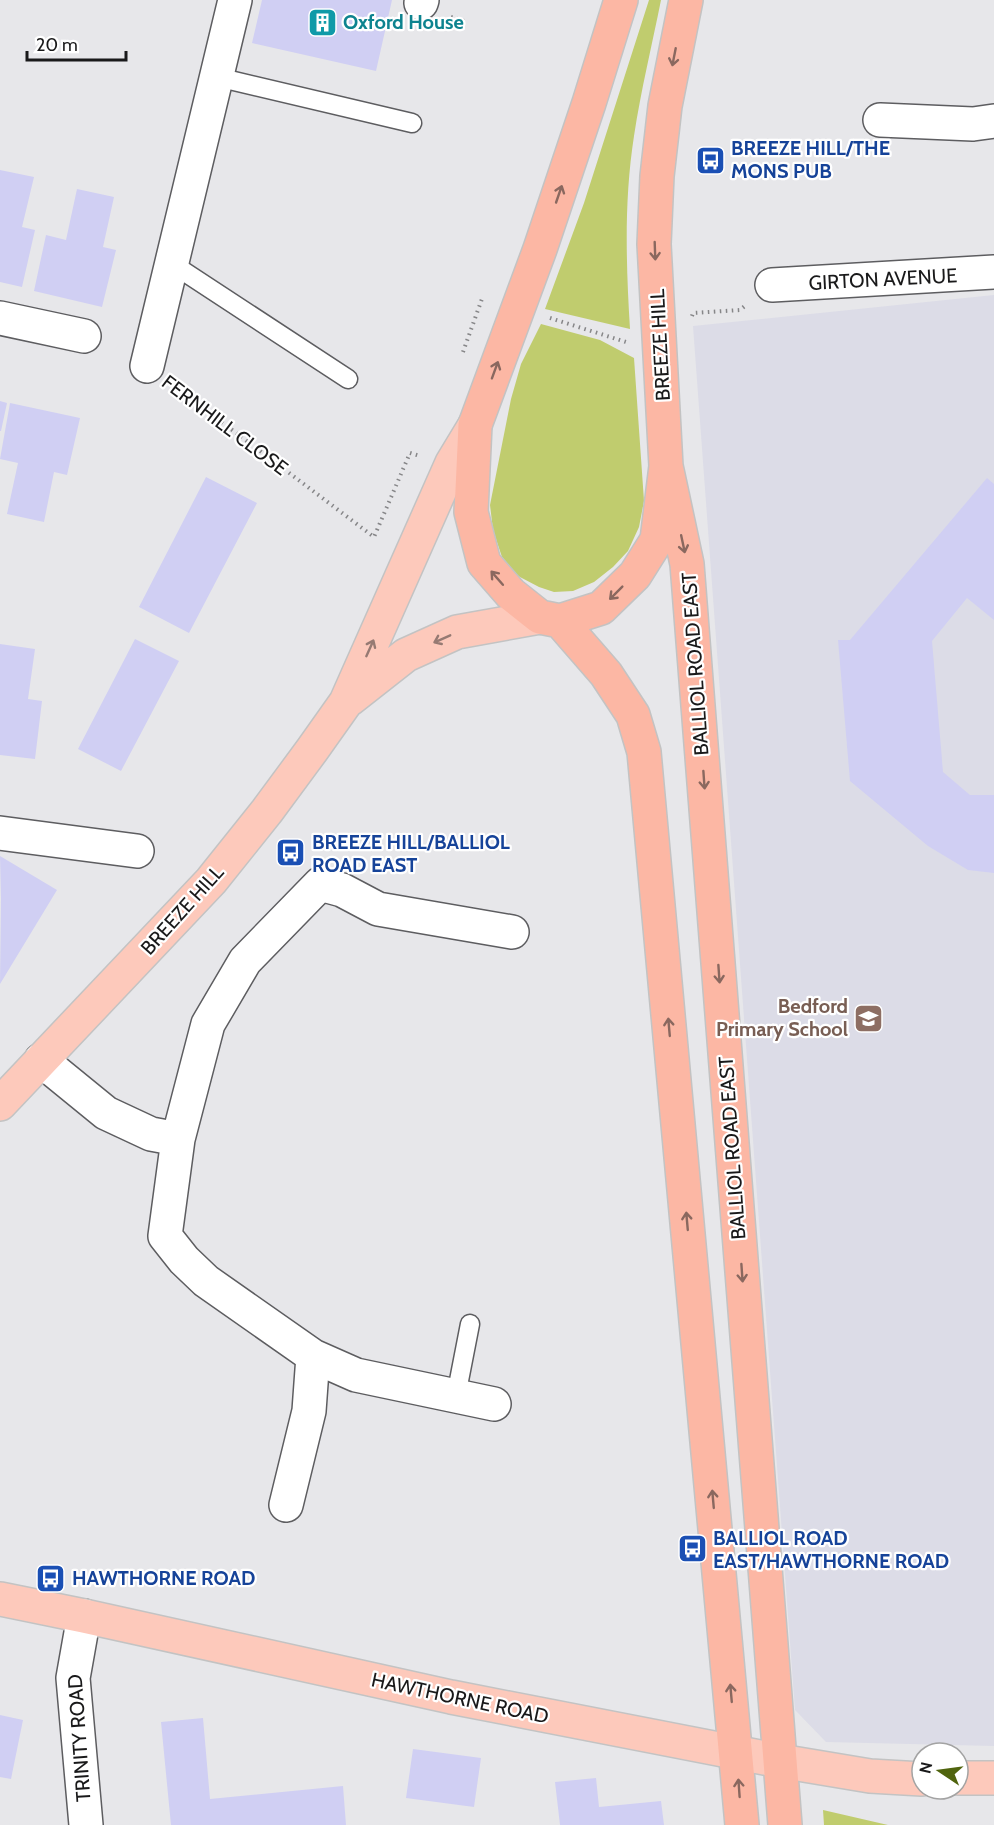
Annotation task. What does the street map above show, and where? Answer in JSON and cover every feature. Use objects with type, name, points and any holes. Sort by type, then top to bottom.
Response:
[{"type":"highway","name":"BREEZE HILL","points":[[621,0],[540,249],[475,425],[471,512],[484,563],[511,594],[550,619],[601,608],[635,575],[657,540],[666,466],[654,244],[657,176],[665,106],[686,0]]},
{"type":"highway","name":"BALLIOL ROAD EAST","points":[[666,466],[687,564],[785,1825]]},
{"type":"highway","points":[[550,619],[606,674],[633,715],[644,752],[742,1825]]},
{"type":"main road","name":"BREEZE HILL","points":[[0,1104],[211,881],[267,811],[346,702],[452,463],[475,425]]},
{"type":"main road","name":"BREEZE HILL","points":[[346,702],[406,654],[457,632],[550,619]]},
{"type":"main road","name":"HAWTHORNE ROAD","points":[[0,1599],[451,1697],[780,1761],[870,1776],[910,1778]]},
{"type":"main road","points":[[970,1778],[994,1778]]},
{"type":"street","name":"FERNHILL CLOSE","points":[[147,366],[235,0]]},
{"type":"street","points":[[880,120],[973,124],[994,121]]},
{"type":"street","name":"GIRTON AVENUE","points":[[772,285],[994,273]]},
{"type":"street","points":[[0,318],[84,336]]},
{"type":"street","points":[[0,833],[136,851]]},
{"type":"street","points":[[494,1404],[356,1375],[313,1356],[206,1281],[184,1260],[165,1236],[178,1138],[208,1024],[245,961],[321,884],[342,890],[378,909],[512,933]]},
{"type":"street","points":[[41,1060],[106,1113],[151,1134],[178,1138]]},
{"type":"street","points":[[286,1505],[309,1411],[313,1356]]},
{"type":"street","name":"TRINITY ROAD","points":[[84,1616],[73,1677],[86,1825]]},
{"type":"lane","points":[[217,77],[412,123]]},
{"type":"lane","points":[[171,263],[348,379]]},
{"type":"lane","points":[[456,1396],[470,1324]]},
{"type":"path","points":[[518,308],[627,343],[687,340],[693,313],[740,310],[772,285]]},
{"type":"path","name":"FERNHILL CLOSE","points":[[147,366],[374,537],[410,453],[426,458]]},
{"type":"shaded area","name":"Bedford Primary School","points":[[994,295],[994,1746],[970,1745],[970,1741],[910,1741],[910,1744],[826,1742],[795,1710],[693,326]]},
{"type":"green space","points":[[649,0],[661,0],[640,102],[631,160],[627,232],[630,329],[545,309],[584,203]]},
{"type":"green space","points":[[541,324],[600,340],[634,358],[644,501],[639,527],[628,551],[613,567],[594,582],[573,591],[554,592],[518,576],[502,557],[493,530],[490,505],[511,399],[521,364]]},
{"type":"green space","points":[[823,1810],[888,1825],[824,1825]]},
{"type":"building","name":"Oxford House","points":[[262,0],[392,0],[376,71],[252,43]]},
{"type":"building","points":[[0,170],[34,177],[22,227],[35,230],[22,287],[0,282]]},
{"type":"building","points":[[77,189],[114,197],[103,247],[116,250],[102,307],[34,291],[46,235],[66,240]]},
{"type":"building","points":[[0,401],[7,403],[1,431],[0,431]]},
{"type":"building","points":[[10,403],[80,418],[67,475],[54,472],[44,522],[7,514],[18,463],[0,459]]},
{"type":"building","points":[[206,477],[257,503],[189,633],[139,607]]},
{"type":"building","points":[[987,478],[994,484],[994,620],[967,598],[932,641],[943,772],[970,795],[994,795],[994,873],[968,870],[928,846],[850,781],[838,640],[850,640]]},
{"type":"building","points":[[135,639],[179,661],[121,771],[78,749]]},
{"type":"building","points":[[0,644],[35,649],[28,699],[42,701],[35,759],[0,755]]},
{"type":"building","points":[[0,856],[57,890],[0,984],[1,899]]},
{"type":"building","points":[[0,1715],[23,1720],[11,1779],[0,1777]]},
{"type":"building","points":[[203,1718],[210,1799],[343,1786],[346,1825],[171,1825],[161,1722]]},
{"type":"building","points":[[413,1749],[481,1758],[474,1807],[406,1798]]},
{"type":"building","points":[[596,1778],[599,1807],[661,1801],[664,1825],[560,1825],[555,1782]]},
{"type":"place","name":"Oxford House","points":[[322,22]]},
{"type":"place","name":"BREEZE HILL/THE MONS PUB","points":[[710,160]]},
{"type":"place","name":"BREEZE HILL/BALLIOL ROAD EAST","points":[[291,853]]},
{"type":"place","name":"Bedford Primary School","points":[[869,1018]]},
{"type":"place","name":"BALLIOL ROAD EAST/HAWTHORNE ROAD","points":[[692,1549]]},
{"type":"place","name":"HAWTHORNE ROAD","points":[[51,1578]]}]
